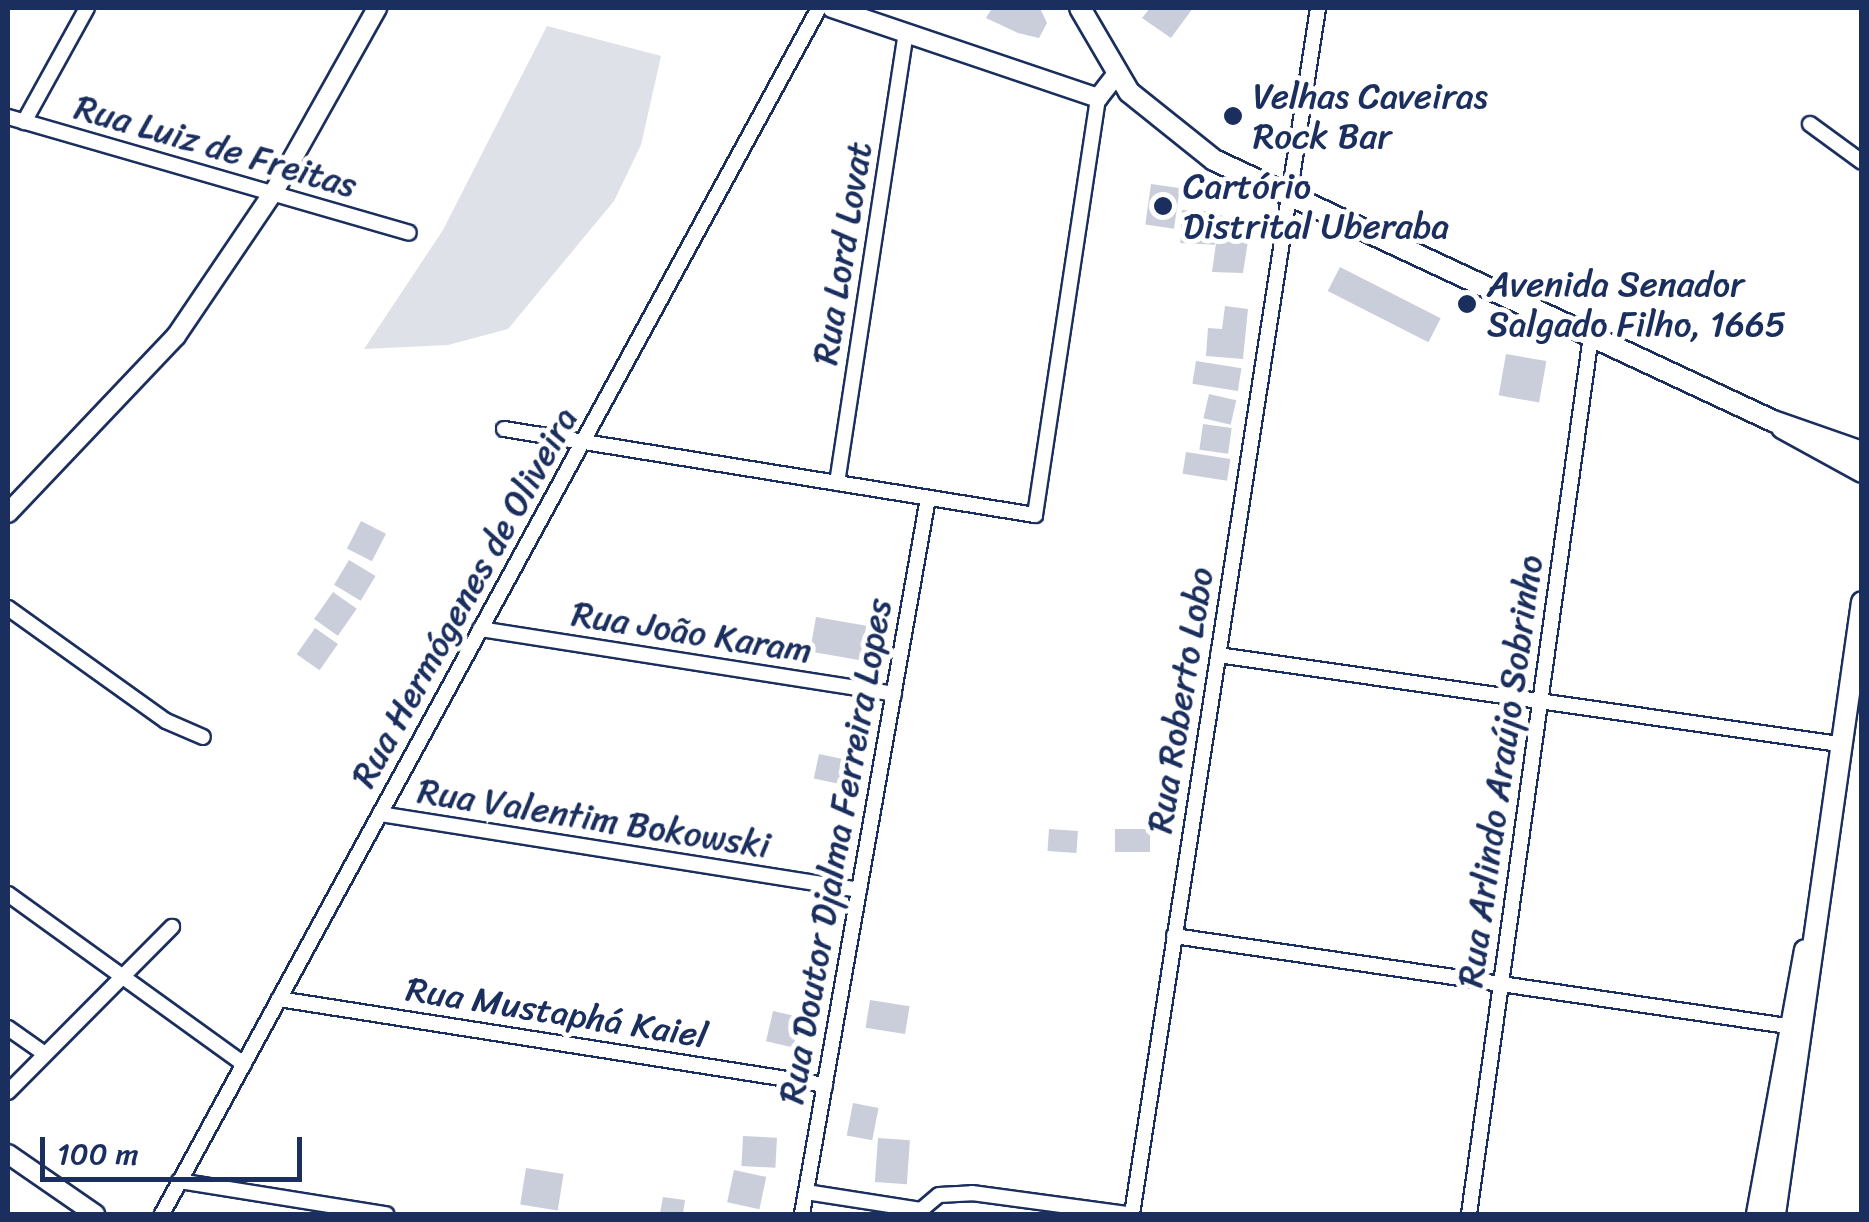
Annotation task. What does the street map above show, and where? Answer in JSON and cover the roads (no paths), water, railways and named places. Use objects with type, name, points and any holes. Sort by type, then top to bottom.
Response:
[{"type":"main road","points":[[1080,8],[1116,75],[1174,135],[1288,196],[1772,420],[1862,472]]},
{"type":"main road","points":[[1772,420],[1862,452]]},
{"type":"main road","points":[[1757,1214],[1787,1026],[1810,934],[1862,602]]},
{"type":"main road","points":[[1775,1214],[1810,992],[1810,934]]},
{"type":"street","points":[[24,122],[87,8]]},
{"type":"street","points":[[8,514],[152,367],[275,190],[376,8]]},
{"type":"street","name":"Rua Hermógenes de Oliveira","points":[[162,1214],[819,8]]},
{"type":"street","points":[[832,8],[1098,98]]},
{"type":"street","name":"Rua Roberto Lobo","points":[[1130,1214],[1318,8]]},
{"type":"street","name":"Rua Lord Lovat","points":[[837,483],[906,32]]},
{"type":"street","points":[[504,430],[1035,515],[1098,98],[1116,75]]},
{"type":"street","name":"Rua Luiz de Freitas","points":[[8,117],[275,190],[408,233]]},
{"type":"street","points":[[1810,124],[1862,162]]},
{"type":"street","name":"Rua Arlindo Araújo Sobrinho","points":[[1469,1214],[1591,336]]},
{"type":"street","name":"Rua Doutor Djalma Ferreira Lopes","points":[[802,1214],[928,498]]},
{"type":"street","points":[[8,608],[166,722],[203,737]]},
{"type":"street","name":"Rua João Karam","points":[[480,629],[894,694]]},
{"type":"street","points":[[1218,655],[1840,744]]},
{"type":"street","name":"Rua Valentim Bokowski","points":[[380,814],[859,890]]},
{"type":"street","points":[[8,894],[126,974],[244,1064]]},
{"type":"street","points":[[8,1092],[172,928]]},
{"type":"street","points":[[1174,936],[1787,1026]]},
{"type":"street","name":"Rua Mustaphá Kaiel","points":[[279,998],[825,1084]]},
{"type":"street","points":[[8,1028],[46,1054]]},
{"type":"street","points":[[8,1154],[95,1214]]},
{"type":"street","points":[[180,1182],[386,1214]]},
{"type":"street","points":[[806,1192],[920,1212],[940,1195],[972,1193],[1130,1214]]},
{"type":"place","name":"Velhas Caveiras Rock Bar","points":[[1233,116]]},
{"type":"place","name":"Cartório Distrital Uberaba","points":[[1163,206]]},
{"type":"place","name":"Avenida Senador Salgado Filho, 1665","points":[[1467,304]]}]
